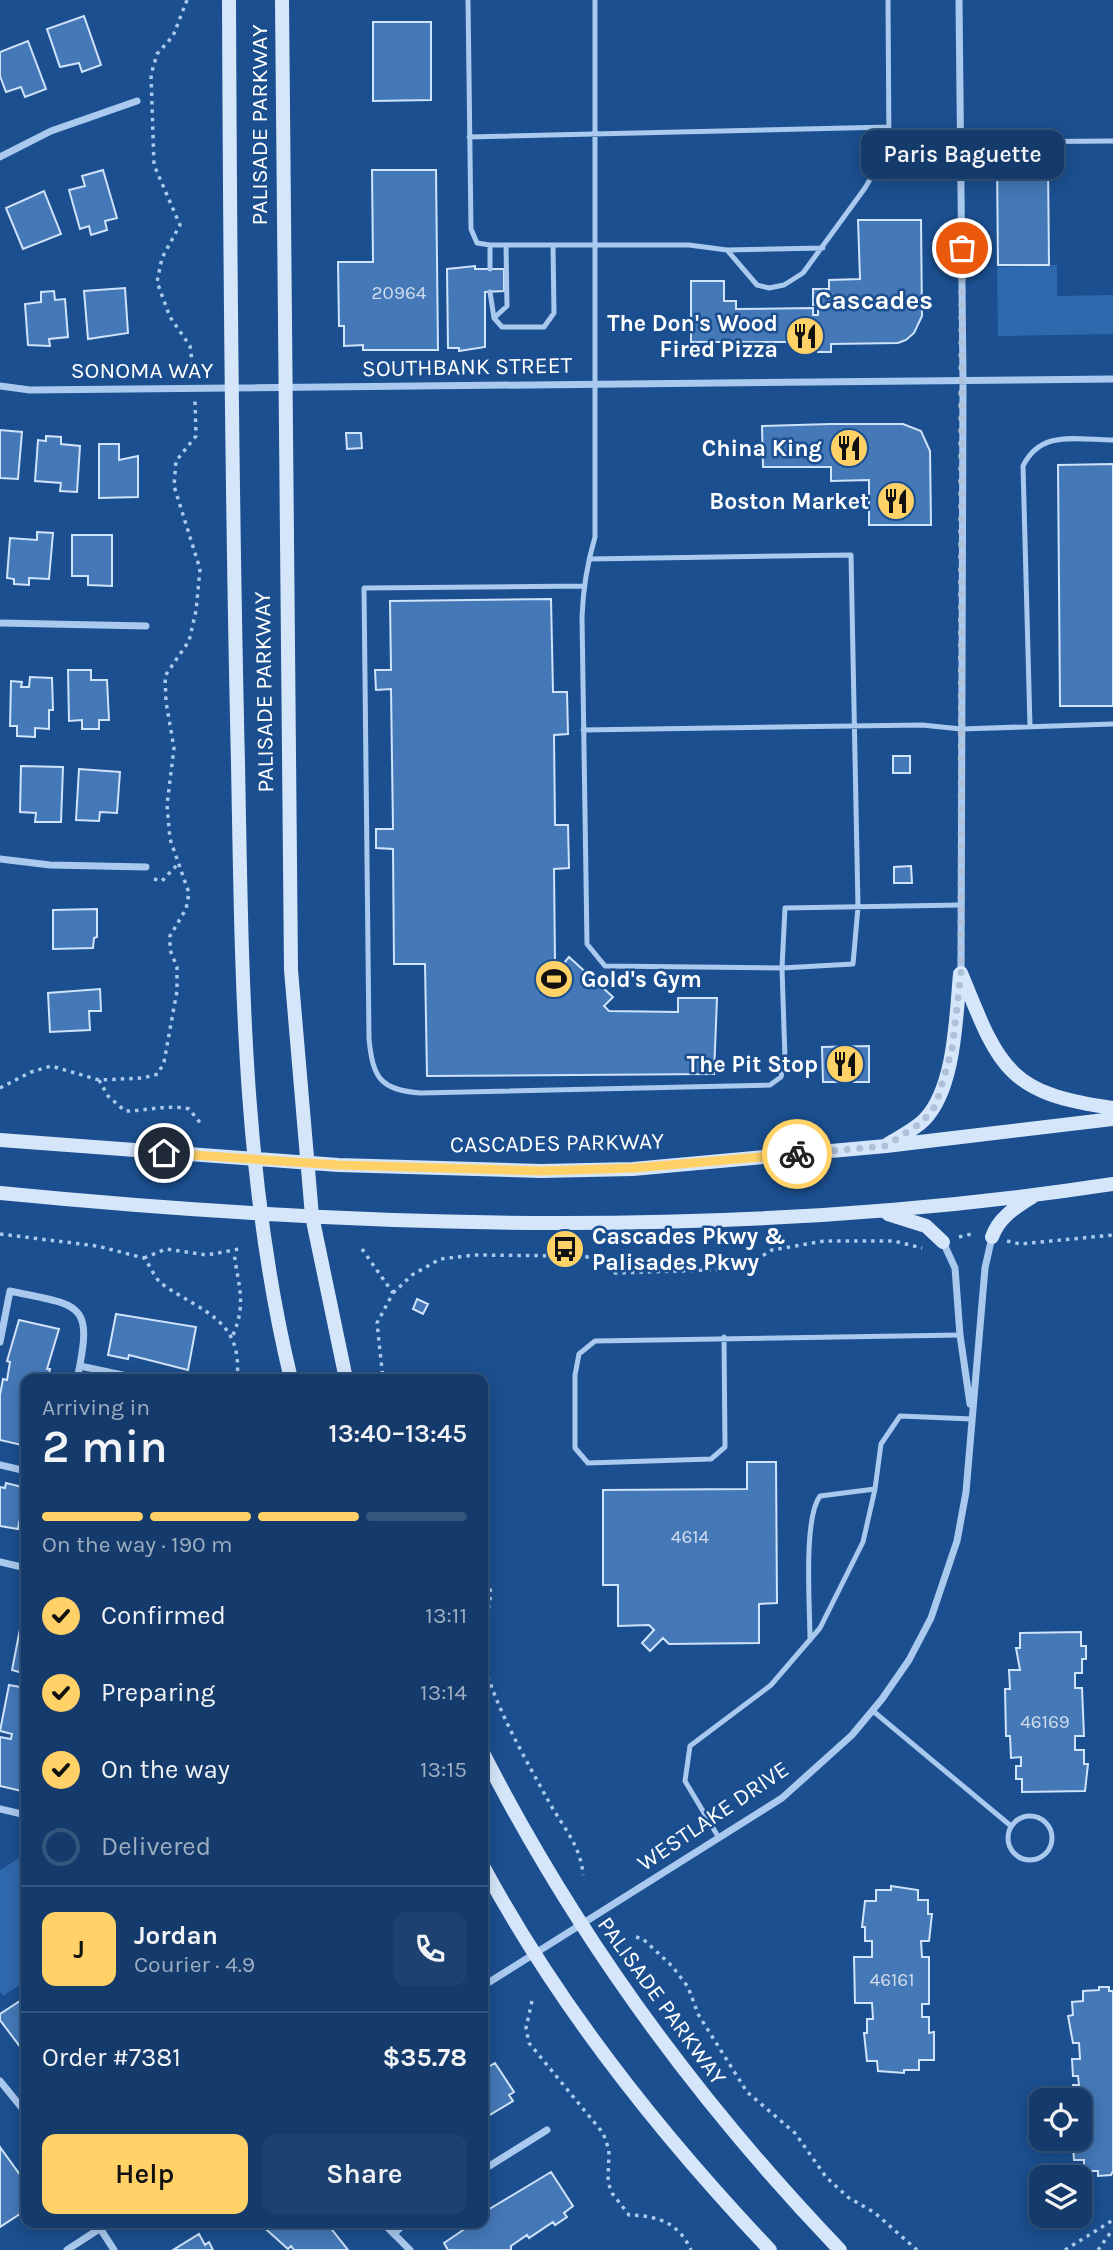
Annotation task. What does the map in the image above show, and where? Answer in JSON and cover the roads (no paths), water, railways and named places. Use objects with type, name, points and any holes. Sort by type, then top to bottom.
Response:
[{"type":"main road","name":"PALISADE PARKWAY","points":[[229,0],[230,389],[245,1048],[259,1214],[290,1374]]},
{"type":"main road","name":"PALISADE PARKWAY","points":[[282,0],[291,970],[312,1216],[345,1374]]},
{"type":"main road","points":[[961,973],[984,1029],[1001,1059],[1020,1080],[1047,1096],[1113,1108]]},
{"type":"main road","points":[[886,1146],[922,1122],[936,1105],[952,1049],[961,973]]},
{"type":"main road","name":"CASCADES PARKWAY","points":[[0,1140],[306,1163],[541,1171],[634,1168],[886,1146],[1113,1119]]},
{"type":"main road","points":[[0,1193],[259,1214],[564,1223],[772,1217],[873,1210],[1034,1195],[1113,1184]]},
{"type":"main road","points":[[986,1236],[1010,1211],[1034,1195]]},
{"type":"main road","points":[[873,1210],[918,1222],[948,1241]]},
{"type":"main road","name":"PALISADE PARKWAY","points":[[488,1763],[525,1836],[580,1926],[645,2021],[712,2108],[786,2194],[840,2250]]},
{"type":"main road","points":[[488,1874],[534,1952],[606,2057],[679,2150],[770,2250]]},
{"type":"street","points":[[959,0],[963,380],[961,973]]},
{"type":"street","points":[[0,157],[51,131],[137,102]]},
{"type":"street","name":"SOUTHBANK STREET","points":[[284,388],[1113,379]]},
{"type":"street","name":"SONOMA WAY","points":[[0,386],[30,390],[284,388]]},
{"type":"street","points":[[0,623],[146,626]]},
{"type":"street","points":[[0,859],[50,865],[146,867]]},
{"type":"street","name":"WESTLAKE DRIVE","points":[[488,1983],[782,1798],[852,1735],[873,1711],[909,1660],[943,1588],[957,1541],[966,1492],[986,1236]]},
{"type":"street","name":"WESTLAKE DRIVE","points":[[948,1241],[955,1268],[960,1335],[972,1419]]},
{"type":"street","points":[[0,1342],[10,1291],[60,1301],[71,1306],[81,1316],[86,1332],[78,1374]]},
{"type":"street","points":[[80,1366],[118,1374]]},
{"type":"street","points":[[0,1465],[21,1470]]},
{"type":"street","points":[[0,1573],[1,1562],[21,1566]]},
{"type":"street","points":[[0,1809],[21,1814]]},
{"type":"street","points":[[0,2081],[21,2107]]},
{"type":"street","points":[[488,2167],[547,2130]]},
{"type":"street","points":[[67,2250],[95,2228]]},
{"type":"street","points":[[99,2228],[114,2250]]},
{"type":"street","points":[[388,2228],[410,2250]]},
{"type":"street","points":[[394,2234],[400,2228]]},
{"type":"lane","points":[[468,0],[471,229],[477,243],[490,246],[689,245],[727,250],[823,248]]},
{"type":"lane","points":[[589,559],[851,555],[858,908],[853,964],[782,968],[605,966],[587,944],[583,586],[589,559],[595,537],[595,0]]},
{"type":"lane","points":[[727,250],[751,281],[769,288],[792,281],[823,248],[889,147],[888,0]]},
{"type":"lane","points":[[469,137],[889,127]]},
{"type":"lane","points":[[961,142],[1113,141]]},
{"type":"lane","points":[[494,318],[507,306],[506,245]]},
{"type":"lane","points":[[490,292],[494,318],[497,324],[507,329],[536,328],[551,321],[554,313],[553,245]]},
{"type":"lane","points":[[489,269],[490,246]]},
{"type":"lane","points":[[1030,726],[1023,466],[1029,453],[1046,440],[1113,440]]},
{"type":"lane","points":[[583,586],[364,588],[369,1039],[372,1063],[381,1082],[398,1091],[421,1093],[770,1085],[781,1077],[785,1059],[782,968],[785,908],[961,905]]},
{"type":"lane","points":[[583,730],[922,725],[961,729],[1113,724]]},
{"type":"lane","points":[[724,1338],[727,1417],[724,1447],[711,1459],[588,1463],[575,1448],[575,1375],[579,1354],[595,1341],[724,1338],[960,1335]]},
{"type":"lane","points":[[719,1838],[685,1781],[690,1746],[771,1685],[820,1628],[863,1542],[876,1489],[881,1444],[900,1416],[972,1419]]},
{"type":"lane","points":[[810,1640],[810,1526],[814,1504],[820,1496],[876,1489]]},
{"type":"lane","points":[[873,1711],[1011,1826]]},
{"type":"lane","points":[[1028,1816],[1041,1819],[1052,1835],[1048,1849],[1036,1859],[1017,1856],[1008,1839],[1011,1826],[1028,1816]]},
{"type":"place","name":"Paris Baguette","points":[[962,248]]},
{"type":"place","name":"The Don's Wood Fired Pizza","points":[[805,336]]},
{"type":"place","name":"China King","points":[[849,448]]},
{"type":"place","name":"Boston Market","points":[[896,501]]},
{"type":"place","name":"Gold's Gym","points":[[554,979]]},
{"type":"place","name":"The Pit Stop","points":[[845,1064]]},
{"type":"place","name":"Cascades Pkwy & Palisades Pkwy","points":[[565,1249]]},
{"type":"district","name":"Cascades","points":[[874,300]]}]
